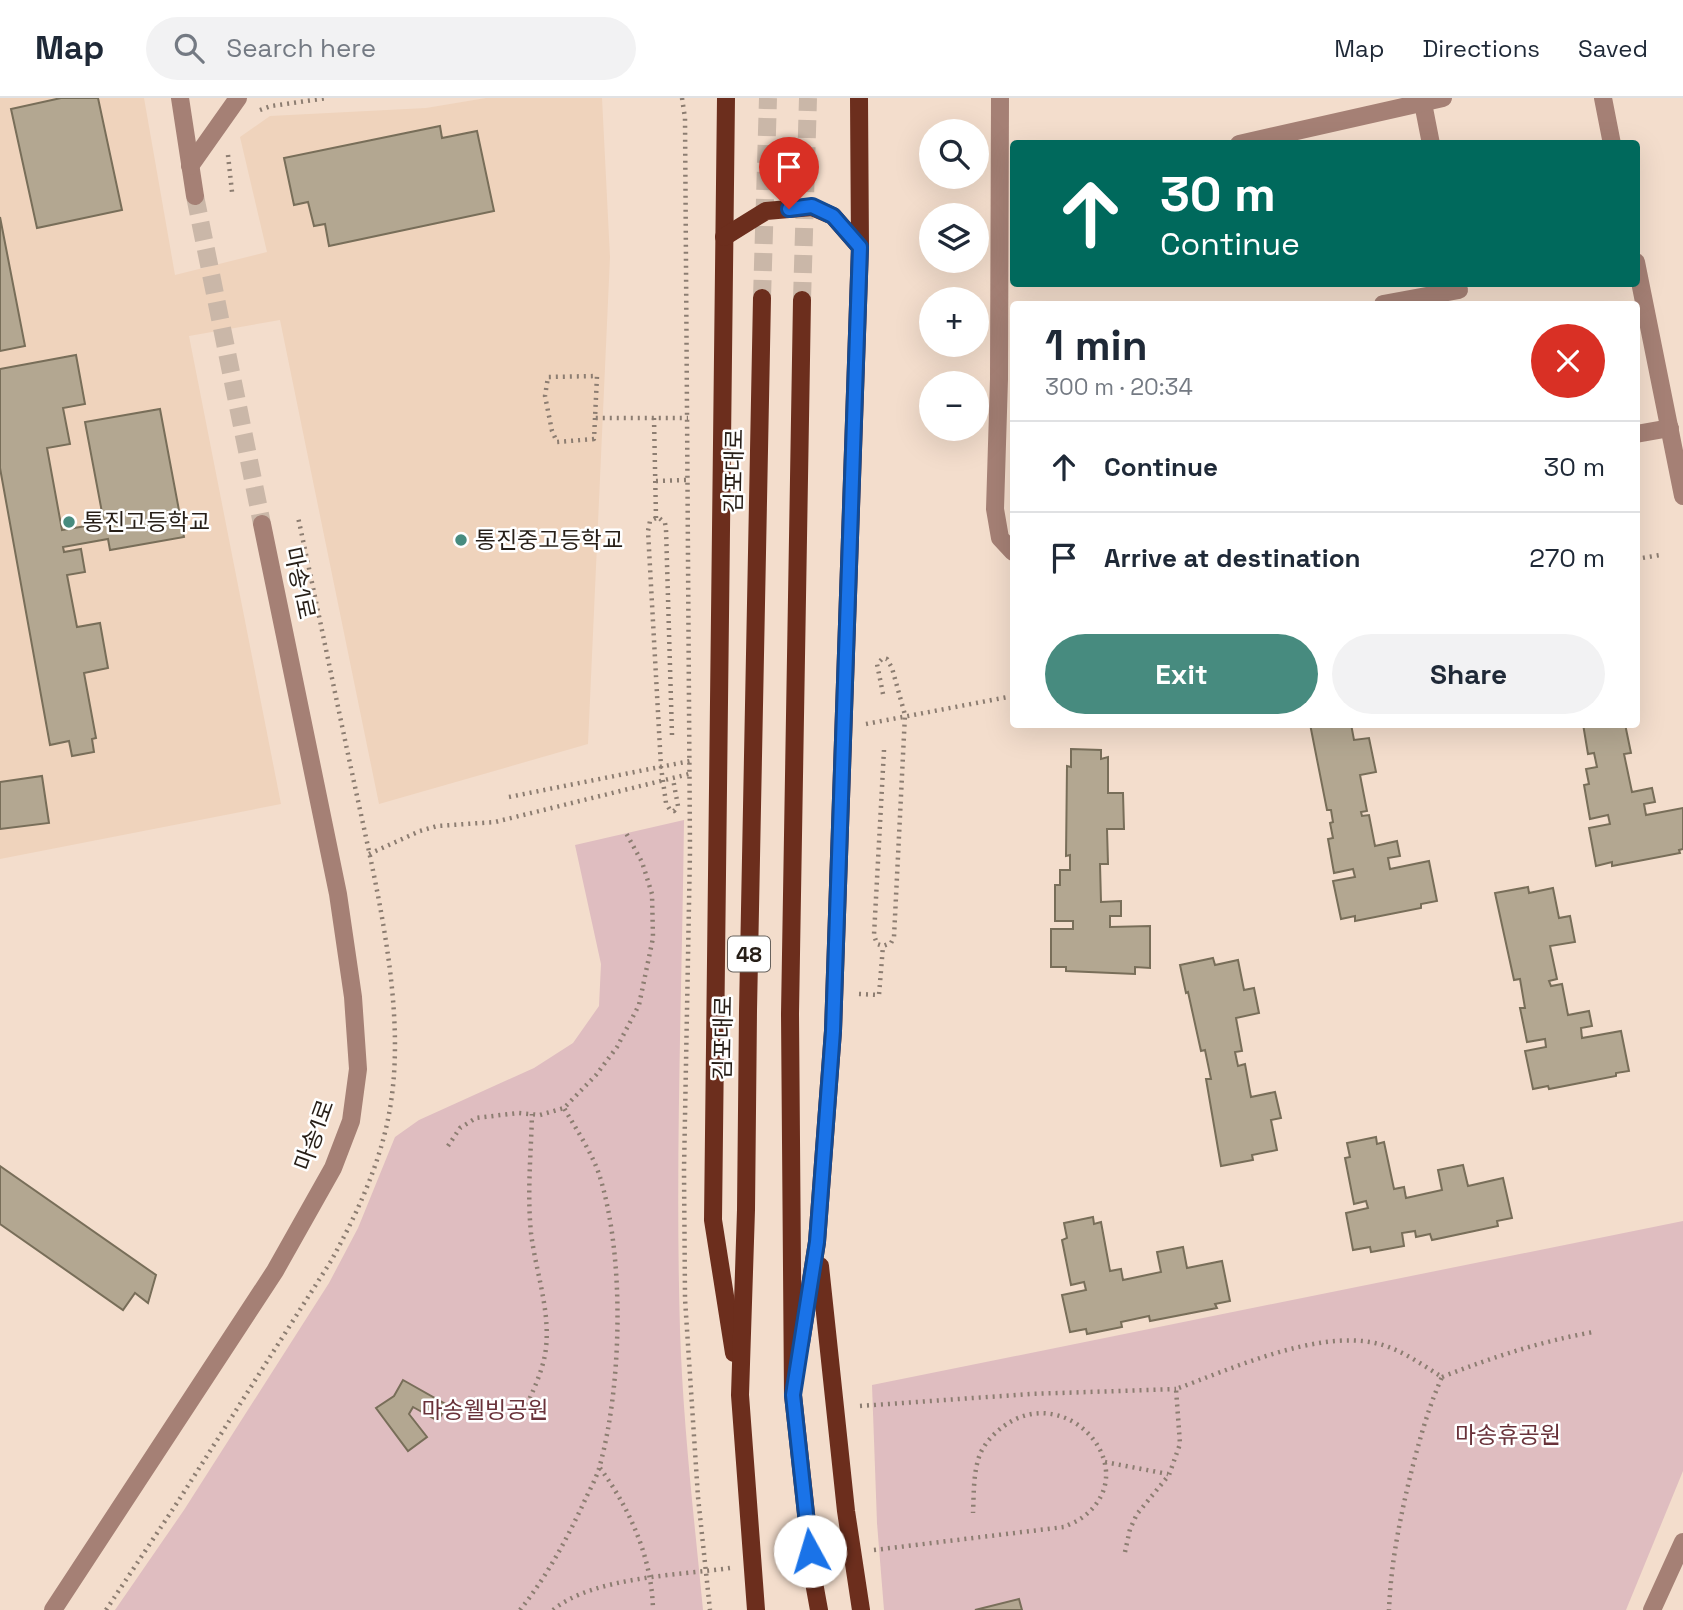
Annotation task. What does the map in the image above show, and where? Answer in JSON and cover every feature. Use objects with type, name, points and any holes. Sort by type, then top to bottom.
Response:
[{"type":"main road","points":[[726,98],[713,1220],[740,1395]]},
{"type":"main road","points":[[793,1395],[817,1242],[833,1031],[860,247],[859,98]]},
{"type":"main road","points":[[724,237],[766,211],[812,206],[833,216],[860,247]]},
{"type":"main road","name":"김포대로","points":[[755,1609],[740,1395],[746,1210],[762,298]]},
{"type":"main road","name":"48","points":[[802,300],[790,1014],[793,1395],[819,1610]]},
{"type":"main road","points":[[817,1242],[846,1511],[861,1610]]},
{"type":"street","points":[[180,98],[195,196]]},
{"type":"street","points":[[190,166],[238,98]]},
{"type":"street","points":[[1000,98],[1006,195],[1006,378],[995,509],[1000,538],[1010,549]]},
{"type":"street","points":[[1257,140],[1422,100],[1443,98]]},
{"type":"street","points":[[1603,98],[1611,140]]},
{"type":"street","points":[[1422,100],[1430,140]]},
{"type":"street","points":[[1640,282],[1683,496]]},
{"type":"street","points":[[1404,301],[1459,293]]},
{"type":"street","points":[[1640,433],[1670,428]]},
{"type":"street","name":"마송1로","points":[[52,1610],[275,1271],[333,1168],[351,1121],[358,1069],[353,997],[340,907],[262,524]]},
{"type":"street","points":[[1652,1610],[1683,1542]]},
{"type":"path","points":[[254,112],[271,106],[327,98]]},
{"type":"path","points":[[656,481],[687,481],[685,118],[682,98]]},
{"type":"path","points":[[228,154],[232,192]]},
{"type":"path","points":[[597,376],[595,418],[594,439],[557,442],[545,396],[548,377],[597,376]]},
{"type":"path","points":[[595,418],[688,418]]},
{"type":"path","points":[[654,418],[656,518]]},
{"type":"path","points":[[106,1610],[185,1491],[349,1229],[375,1164],[391,1102],[394,1030],[386,949],[369,854],[298,517]]},
{"type":"path","points":[[672,735],[666,529],[665,523],[658,517],[650,521],[648,531],[661,767],[667,807],[674,811],[678,806],[673,779]]},
{"type":"path","points":[[1640,558],[1660,555]]},
{"type":"path","points":[[883,694],[877,664],[883,658],[887,659],[892,668],[905,715],[894,937],[891,943],[883,946],[877,944],[874,935],[884,750]]},
{"type":"path","points":[[369,854],[437,826],[495,822],[689,774]]},
{"type":"path","points":[[448,1146],[460,1128],[476,1118],[518,1113],[540,1115],[564,1108],[596,1075],[617,1047],[639,1005],[653,938],[652,894],[642,862],[626,833]]},
{"type":"path","points":[[854,994],[879,995],[883,946]]},
{"type":"path","points":[[520,1610],[567,1539],[600,1468],[613,1406],[617,1357],[611,1231],[599,1174],[564,1108]]},
{"type":"path","points":[[524,1411],[540,1374],[546,1342],[544,1300],[532,1234],[528,1181],[532,1114]]},
{"type":"path","points":[[1389,1610],[1393,1557],[1402,1507],[1430,1404],[1442,1377],[1508,1352],[1554,1339],[1593,1332]]},
{"type":"path","points":[[860,1406],[1030,1394],[1176,1389],[1266,1355],[1344,1341],[1374,1342],[1402,1353],[1442,1377]]},
{"type":"path","points":[[1125,1552],[1130,1529],[1137,1514],[1169,1475],[1180,1444],[1176,1389]]},
{"type":"path","points":[[862,1552],[1064,1527],[1083,1517],[1097,1503],[1106,1485],[1105,1462],[1096,1441],[1083,1426],[1066,1417],[1031,1413],[1013,1420],[994,1433],[981,1452],[975,1474],[973,1513]]},
{"type":"path","points":[[1105,1462],[1169,1475]]},
{"type":"path","points":[[600,1468],[617,1490],[637,1533],[646,1559],[653,1594],[653,1610]]},
{"type":"path","points":[[553,1610],[563,1602],[589,1590],[734,1567]]},
{"type":"shaded area","name":"통진중고등학교","points":[[0,98],[144,98],[175,275],[267,252],[240,137],[270,116],[426,108],[486,98],[602,98],[610,257],[588,744],[379,804],[280,320],[189,336],[281,804],[0,859]]},
{"type":"green space","name":"마송웰빙공원","points":[[684,820],[679,1139],[680,1330],[686,1435],[703,1610],[115,1610],[184,1510],[329,1283],[358,1228],[395,1137],[419,1120],[534,1068],[573,1043],[599,1006],[601,964],[575,845]]},
{"type":"green space","name":"마송휴공원","points":[[1683,1221],[1683,1471],[1626,1610],[884,1610],[877,1523],[872,1385]]},
{"type":"building","points":[[61,98],[98,98],[122,210],[37,228],[11,109]]},
{"type":"building","points":[[440,126],[442,138],[477,131],[494,211],[329,246],[325,224],[314,226],[308,202],[294,205],[284,158]]},
{"type":"building","points":[[0,217],[25,346],[0,351]]},
{"type":"building","name":"통진고등학교","points":[[76,355],[85,404],[63,408],[70,444],[47,448],[62,530],[104,523],[85,422],[160,409],[184,537],[110,550],[108,539],[63,547],[64,552],[81,549],[85,572],[67,575],[77,627],[100,623],[108,668],[84,673],[96,738],[92,739],[94,752],[72,756],[69,741],[50,745],[0,468],[0,369]]},
{"type":"building","points":[[1311,728],[1352,728],[1354,740],[1369,738],[1376,772],[1360,775],[1367,811],[1361,812],[1362,816],[1369,815],[1375,846],[1397,841],[1400,856],[1388,858],[1390,869],[1429,861],[1437,901],[1421,904],[1421,908],[1355,921],[1355,916],[1341,919],[1333,881],[1355,877],[1353,869],[1334,873],[1328,839],[1333,838],[1330,823],[1333,822],[1331,810],[1327,810]]},
{"type":"building","points":[[1584,728],[1626,728],[1631,753],[1624,754],[1632,792],[1652,788],[1655,802],[1644,804],[1646,815],[1683,808],[1683,849],[1679,850],[1680,853],[1612,866],[1612,862],[1596,866],[1589,828],[1610,824],[1608,815],[1590,819],[1584,785],[1589,784],[1586,769],[1597,767],[1594,753],[1588,754]]},
{"type":"building","points":[[1071,749],[1101,750],[1101,759],[1108,757],[1108,793],[1123,793],[1124,829],[1107,829],[1108,864],[1100,864],[1101,902],[1121,901],[1121,916],[1110,916],[1110,927],[1150,926],[1150,968],[1135,967],[1135,974],[1066,971],[1066,967],[1051,967],[1051,929],[1073,929],[1073,921],[1055,921],[1055,885],[1060,885],[1060,870],[1070,870],[1070,855],[1066,856],[1067,766],[1071,767]]},
{"type":"building","points":[[42,776],[49,823],[0,829],[0,782]]},
{"type":"building","points":[[1528,887],[1529,893],[1553,888],[1559,918],[1570,916],[1575,942],[1550,946],[1557,979],[1549,981],[1551,986],[1562,984],[1568,1015],[1589,1011],[1592,1026],[1581,1028],[1582,1038],[1621,1031],[1629,1071],[1549,1089],[1548,1086],[1533,1089],[1525,1051],[1546,1047],[1545,1039],[1527,1042],[1520,1008],[1525,1008],[1520,979],[1514,980],[1495,893]]},
{"type":"building","points":[[1213,958],[1215,965],[1238,960],[1244,990],[1254,988],[1259,1013],[1236,1018],[1242,1051],[1235,1052],[1238,1066],[1245,1064],[1251,1097],[1275,1092],[1281,1118],[1271,1120],[1277,1150],[1252,1155],[1253,1160],[1221,1166],[1206,1079],[1211,1079],[1205,1050],[1201,1051],[1180,965]]},
{"type":"building","points":[[1376,1137],[1377,1144],[1384,1142],[1394,1189],[1404,1187],[1406,1198],[1442,1190],[1438,1170],[1463,1165],[1468,1186],[1503,1178],[1512,1218],[1497,1221],[1498,1226],[1432,1240],[1430,1234],[1416,1237],[1415,1231],[1402,1233],[1404,1246],[1371,1252],[1370,1247],[1353,1250],[1346,1213],[1368,1208],[1366,1201],[1354,1204],[1345,1158],[1350,1157],[1347,1143]]},
{"type":"building","points":[[0,1166],[156,1275],[148,1303],[135,1293],[123,1310],[0,1224]]},
{"type":"building","points":[[1093,1217],[1094,1224],[1101,1222],[1110,1271],[1121,1269],[1123,1280],[1161,1272],[1157,1252],[1183,1247],[1187,1268],[1222,1261],[1230,1301],[1215,1304],[1217,1308],[1150,1321],[1149,1316],[1121,1322],[1122,1327],[1087,1334],[1086,1329],[1070,1332],[1062,1295],[1086,1290],[1084,1282],[1071,1285],[1062,1240],[1067,1238],[1064,1223]]},
{"type":"building","points":[[403,1380],[447,1405],[438,1421],[413,1407],[409,1414],[427,1437],[408,1451],[376,1408],[394,1396]]},
{"type":"building","points":[[1019,1599],[1022,1610],[975,1610]]},
{"type":"tunnel","points":[[762,298],[768,98]]},
{"type":"tunnel","points":[[802,300],[808,98]]},
{"type":"tunnel","points":[[195,196],[262,524]]},
{"type":"place","name":"통진고등학교","points":[[69,522]]},
{"type":"place","name":"통진중고등학교","points":[[461,540]]},
{"type":"route","points":[[789,209],[812,206],[833,216],[860,247],[833,1031],[817,1242],[793,1395],[810,1551]]}]
